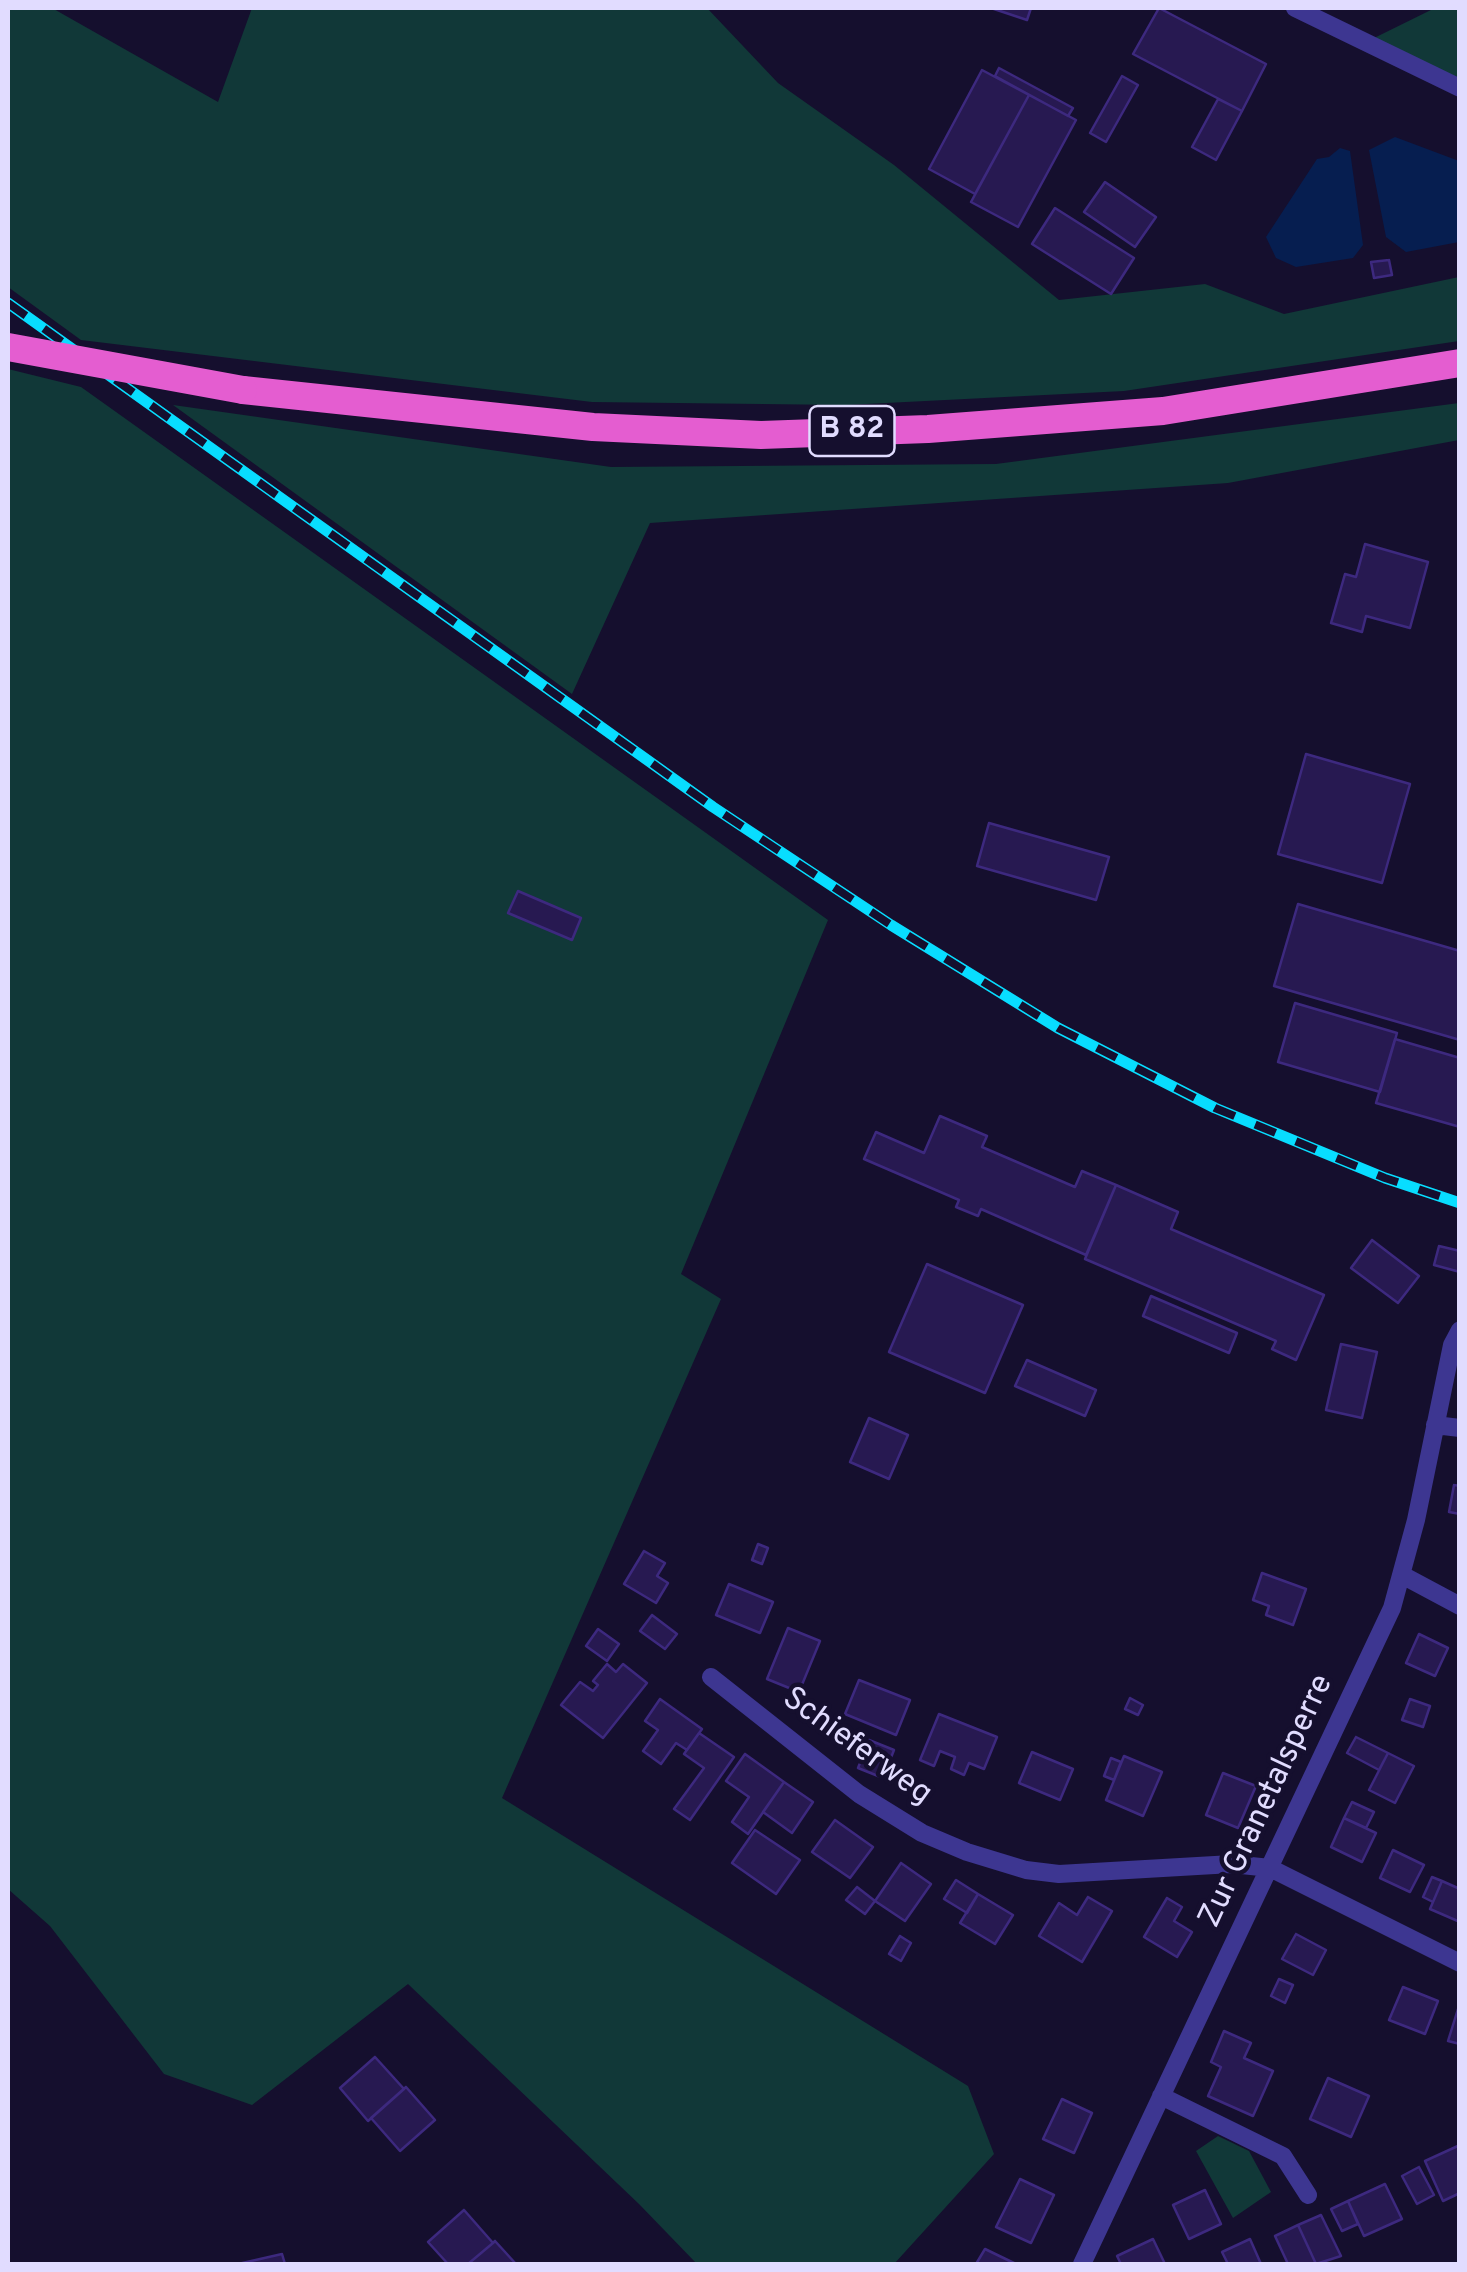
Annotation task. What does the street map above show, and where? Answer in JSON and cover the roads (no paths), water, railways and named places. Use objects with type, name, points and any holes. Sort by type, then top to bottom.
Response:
[{"type":"highway","name":"B 82","points":[[8,347],[243,390],[593,427],[761,435],[928,429],[1163,411],[1460,363]]},
{"type":"street","points":[[1295,8],[1460,88]]},
{"type":"street","name":"Zur Granetalsperre","points":[[1082,2264],[1384,1624],[1402,1575],[1456,1337]]},
{"type":"street","points":[[1435,1424],[1460,1428]]},
{"type":"street","points":[[1402,1575],[1460,1606]]},
{"type":"street","name":"Schieferweg","points":[[711,1678],[860,1794],[922,1833],[967,1852],[1026,1870],[1059,1874],[1232,1864],[1270,1868]]},
{"type":"street","points":[[1270,1868],[1460,1962]]},
{"type":"street","points":[[1161,2096],[1283,2156],[1308,2195]]},
{"type":"water","points":[[1395,137],[1459,161],[1459,242],[1406,252],[1386,237],[1369,150]]},
{"type":"water","points":[[1340,148],[1350,151],[1363,245],[1353,258],[1296,267],[1276,258],[1266,237],[1317,159],[1329,157]]},
{"type":"railway","points":[[8,303],[713,807],[891,925],[1058,1028],[1215,1108],[1385,1178],[1460,1203]]}]
